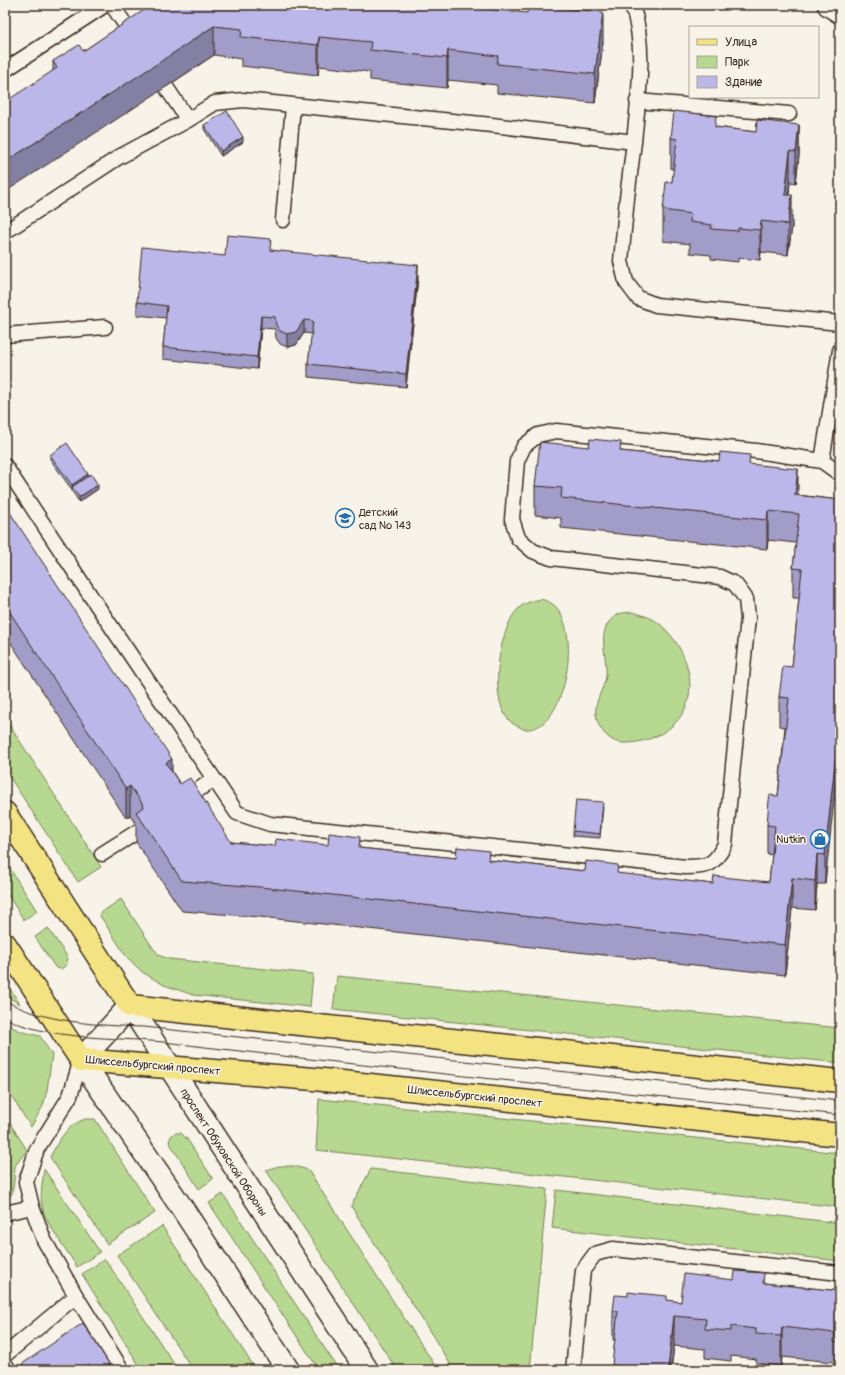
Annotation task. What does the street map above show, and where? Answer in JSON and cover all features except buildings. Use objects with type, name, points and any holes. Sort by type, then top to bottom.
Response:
[{"type":"main road","name":"проспект Обуховской Обороны","points":[[5,813],[130,1006]]},
{"type":"main road","points":[[5,944],[80,1060]]},
{"type":"main road","points":[[130,1006],[840,1081]]},
{"type":"main road","name":"Шлиссельбургский проспект","points":[[80,1060],[168,1066],[322,1080],[840,1135]]},
{"type":"street","points":[[829,5],[840,12]]},
{"type":"street","name":"Шлиссельбургский проспект","points":[[80,1060],[130,1006]]},
{"type":"street","name":"проспект Обуховской Обороны","points":[[130,1006],[367,1370]]},
{"type":"street","points":[[80,1060],[182,1208],[288,1370]]},
{"type":"lane","points":[[5,70],[105,5]]},
{"type":"lane","points":[[112,5],[138,43]]},
{"type":"lane","points":[[632,5],[637,19],[640,66],[638,101],[621,261],[626,282],[638,298],[656,305],[840,323]]},
{"type":"lane","points":[[166,87],[188,120]]},
{"type":"lane","points":[[5,232],[119,157],[188,120],[215,103],[243,100],[492,125],[634,142]]},
{"type":"lane","points":[[638,101],[789,114]]},
{"type":"lane","points":[[283,220],[293,106]]},
{"type":"lane","points":[[5,335],[105,326]]},
{"type":"lane","points":[[822,461],[837,389],[840,350]]},
{"type":"lane","points":[[5,466],[92,599],[237,813],[270,824],[686,867],[704,867],[718,857],[725,844],[748,618],[746,599],[735,584],[720,577],[551,558],[533,551],[518,538],[512,519],[517,461],[524,446],[538,436],[556,431],[756,451],[822,461],[840,474]]},
{"type":"lane","points":[[175,806],[214,780]]},
{"type":"lane","points":[[102,854],[140,830]]},
{"type":"lane","points":[[80,1060],[70,1096],[36,1149],[26,1182],[32,1207],[44,1240],[76,1296],[122,1370]]},
{"type":"lane","points":[[5,1213],[32,1207]]},
{"type":"lane","points":[[574,1370],[583,1270],[594,1254],[613,1249],[840,1273]]},
{"type":"lane","points":[[5,1355],[76,1296]]},
{"type":"lane","points":[[5,1364],[9,1370]]},
{"type":"green space","points":[[541,599],[553,605],[558,610],[566,627],[568,653],[565,682],[554,710],[546,721],[535,727],[523,729],[515,725],[506,716],[500,703],[498,669],[500,651],[510,620],[517,610],[525,604]]},
{"type":"green space","points":[[632,612],[652,619],[662,626],[671,636],[685,661],[689,674],[690,688],[688,702],[682,714],[673,725],[662,733],[649,739],[622,743],[612,740],[601,729],[597,719],[596,704],[606,676],[604,635],[606,627],[617,615]]},
{"type":"green space","points":[[5,718],[101,867],[78,882],[5,770]]},
{"type":"green space","points":[[5,861],[37,911],[24,920],[5,891]]},
{"type":"green space","points":[[121,899],[153,948],[160,956],[170,959],[313,974],[310,1007],[193,995],[164,985],[142,972],[126,956],[99,914]]},
{"type":"green space","points":[[48,928],[68,958],[66,965],[60,969],[55,967],[35,937]]},
{"type":"green space","points":[[337,976],[840,1028],[840,1063],[333,1009]]},
{"type":"green space","points":[[5,981],[20,1004],[5,995]]},
{"type":"green space","points":[[5,1024],[23,1032],[40,1036],[52,1055],[43,1106],[31,1127],[5,1086]]},
{"type":"green space","points":[[319,1099],[840,1153],[840,1207],[316,1150]]},
{"type":"green space","points":[[85,1119],[95,1119],[155,1213],[107,1244],[50,1157],[64,1134],[78,1122]]},
{"type":"green space","points":[[8,1120],[27,1150],[15,1166],[12,1194],[5,1199],[5,1122]]},
{"type":"green space","points":[[175,1133],[181,1133],[187,1139],[213,1179],[199,1189],[169,1142],[171,1136]]},
{"type":"green space","points":[[279,1166],[294,1166],[308,1170],[438,1370],[397,1370],[266,1170]]},
{"type":"green space","points":[[44,1169],[100,1252],[77,1267],[45,1216],[41,1194]]},
{"type":"green space","points":[[371,1169],[547,1189],[530,1370],[454,1370],[351,1206]]},
{"type":"green space","points":[[556,1190],[840,1223],[840,1261],[552,1228]]},
{"type":"green space","points":[[223,1194],[339,1370],[319,1370],[209,1203]]},
{"type":"green space","points":[[162,1226],[256,1370],[193,1370],[117,1255]]},
{"type":"green space","points":[[105,1259],[178,1370],[142,1370],[82,1274]]},
{"type":"tram line","points":[[5,1000],[35,1013],[53,1018],[91,1024],[144,1027],[840,1101]]},
{"type":"tram line","points":[[5,1018],[21,1025],[39,1030],[76,1036],[164,1042],[443,1074],[840,1115]]},
{"type":"place","name":"Детский сад № 143","points":[[345,518]]},
{"type":"place","name":"Nutkin","points":[[820,839]]}]
